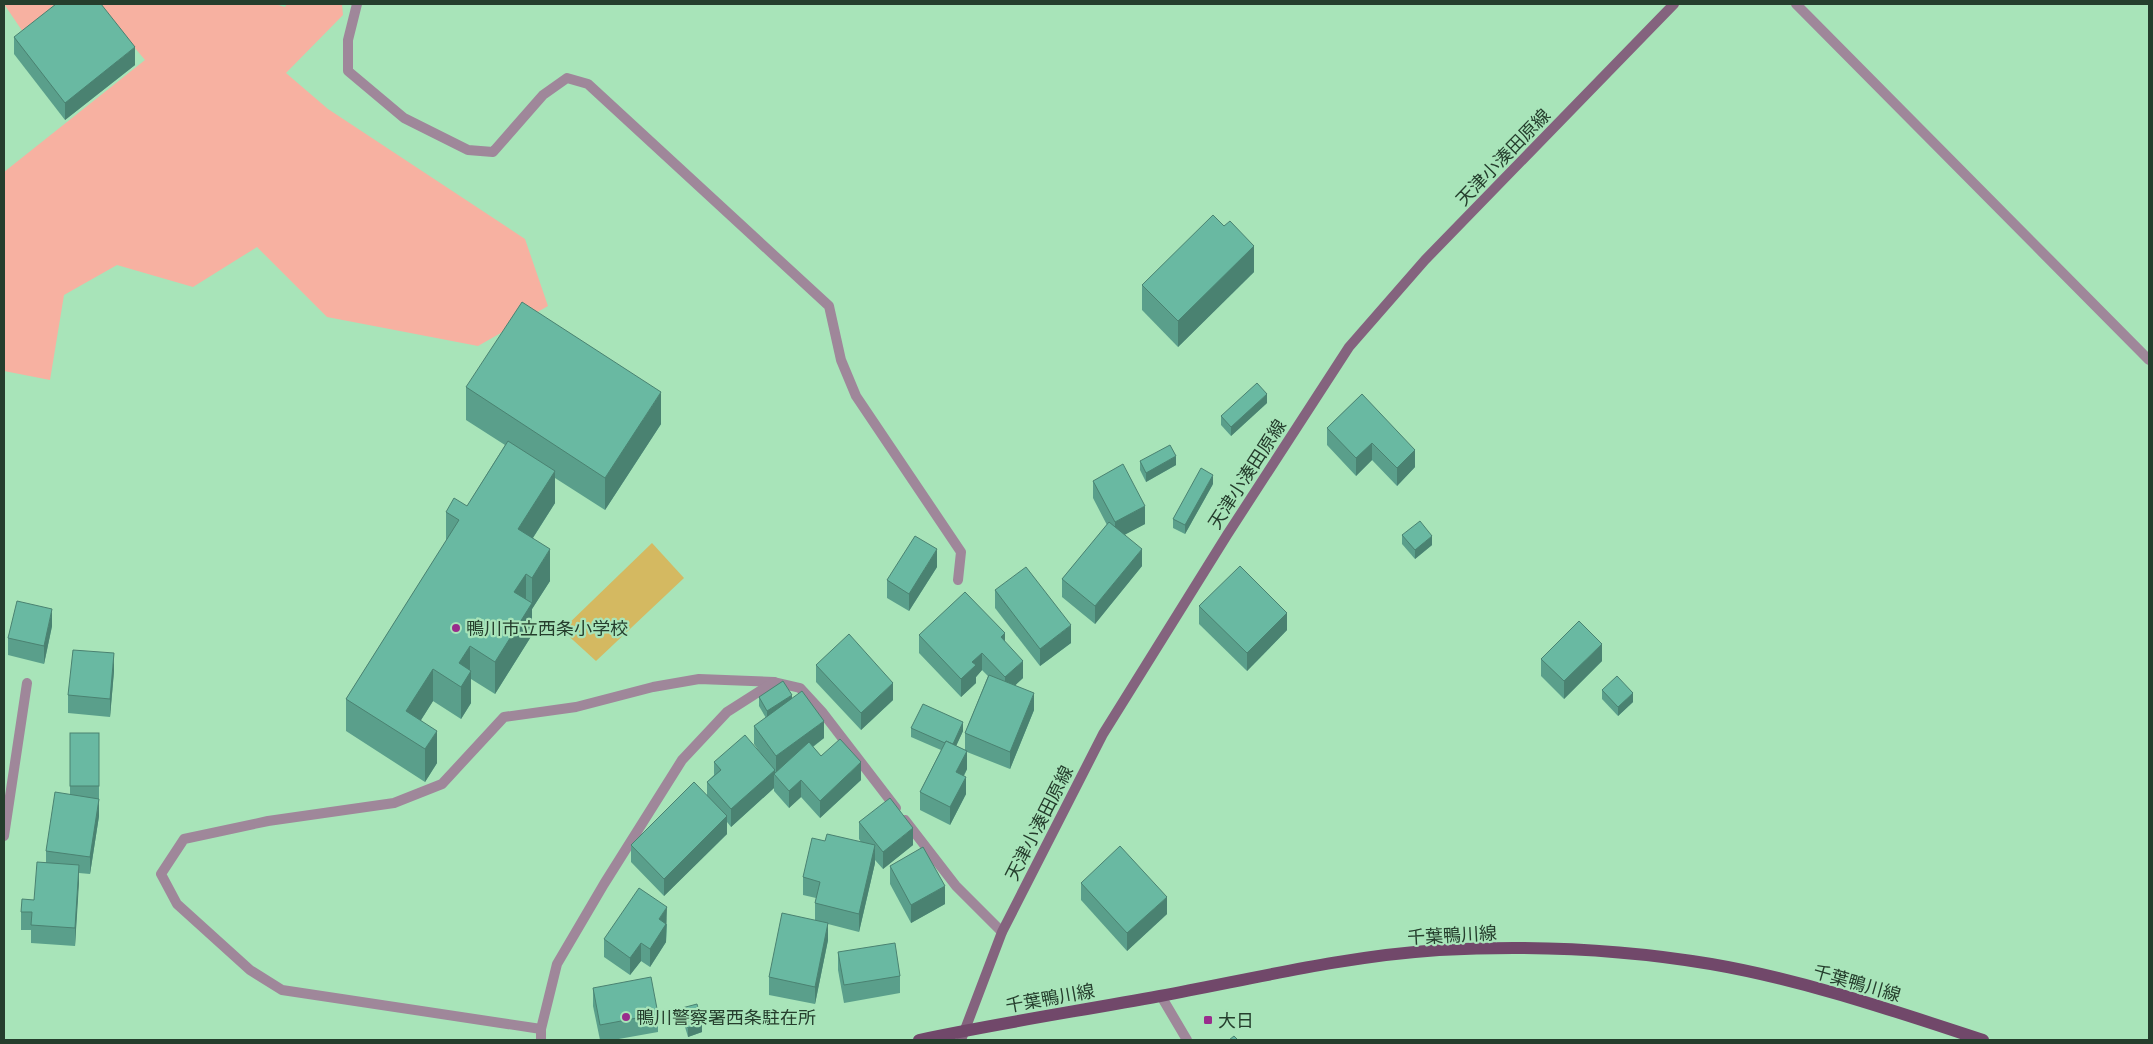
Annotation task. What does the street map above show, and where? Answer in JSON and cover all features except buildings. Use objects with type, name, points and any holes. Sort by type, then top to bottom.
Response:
[{"type":"main road","name":"天津小湊田原線","points":[[962,1035],[1002,932],[1103,734],[1227,534],[1349,348],[1425,260],[1674,4]]},
{"type":"main road","name":"千葉鴨川線","points":[[918,1040],[962,1035],[1268,975],[1370,958],[1439,950],[1577,950],[1645,955],[1711,964],[1772,977],[1872,1004],[1983,1040]]},
{"type":"street","points":[[357,4],[348,40],[348,71],[404,118],[468,150],[493,152],[543,96],[567,78],[588,84],[829,306],[841,360],[856,396],[961,552],[958,580]]},
{"type":"street","points":[[1796,4],[2149,360]]},
{"type":"street","points":[[541,1029],[282,990],[250,970],[177,904],[161,874],[184,839],[268,821],[394,803],[442,784],[504,717],[576,707],[653,687],[699,679],[774,682],[800,688],[823,713],[956,886],[1002,932]]},
{"type":"street","points":[[541,1040],[541,1029],[557,964],[604,884],[682,760],[728,712],[774,682]]},
{"type":"street","points":[[4,836],[27,683]]},
{"type":"street","points":[[1161,996],[1188,1040]]},
{"type":"shaded area","points":[[4,4],[64,4],[23,32]]},
{"type":"shaded area","points":[[98,4],[275,4],[285,7],[287,4],[342,4],[343,15],[286,73],[328,109],[525,239],[548,306],[478,346],[327,317],[257,247],[193,287],[117,265],[64,295],[50,380],[4,371],[4,172],[145,60]]},
{"type":"shaded area","points":[[652,543],[684,578],[596,661],[562,630]]},
{"type":"place","name":"鴨川市立西条小学校","points":[[456,628]]},
{"type":"place","name":"鴨川警察署西条駐在所","points":[[626,1017]]},
{"type":"place","name":"大日","points":[[1208,1020]]}]
